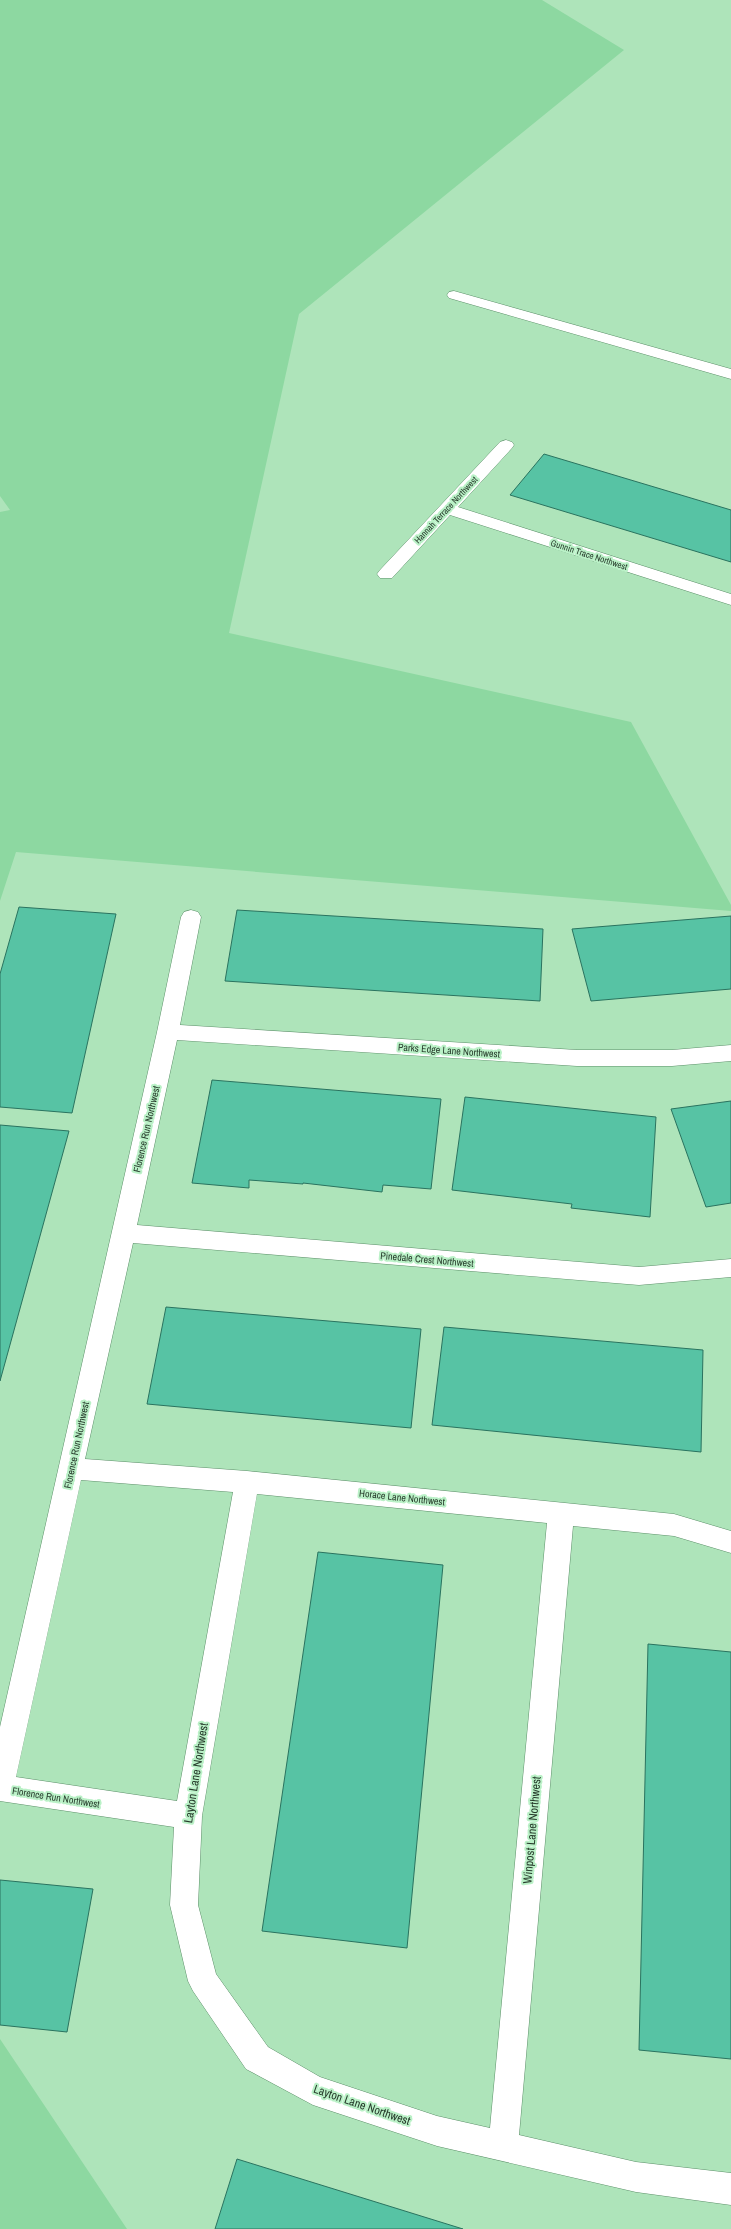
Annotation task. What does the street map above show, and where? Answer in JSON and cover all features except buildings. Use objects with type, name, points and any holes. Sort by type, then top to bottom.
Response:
[{"type":"street","name":"Hannah Terrace Northwest","points":[[386,574],[506,445]]},
{"type":"street","name":"Gunnin Trace Northwest","points":[[448,509],[731,600]]},
{"type":"street","name":"Florence Run Northwest","points":[[188,1816],[0,1788],[168,1032],[191,916]]},
{"type":"street","name":"Parks Edge Lane Northwest","points":[[168,1032],[577,1058],[672,1058],[731,1053]]},
{"type":"street","name":"Pinedale Crest Northwest","points":[[123,1233],[640,1276],[731,1268]]},
{"type":"street","name":"Horace Lane Northwest","points":[[71,1469],[248,1482],[674,1525],[731,1542]]},
{"type":"street","name":"Layton Lane Northwest","points":[[248,1482],[188,1816],[184,1905],[203,1981],[257,2058],[313,2090],[437,2131],[503,2147],[636,2178],[731,2189]]},
{"type":"street","name":"Winpost Lane Northwest","points":[[503,2147],[561,1513]]},
{"type":"lane","points":[[454,295],[731,374]]},
{"type":"green space","points":[[0,0],[542,0],[624,50],[299,314],[229,633],[631,722],[731,905],[731,911],[16,852],[0,901],[0,512],[10,510],[0,496]]},
{"type":"green space","points":[[0,2039],[127,2229],[0,2229]]}]
